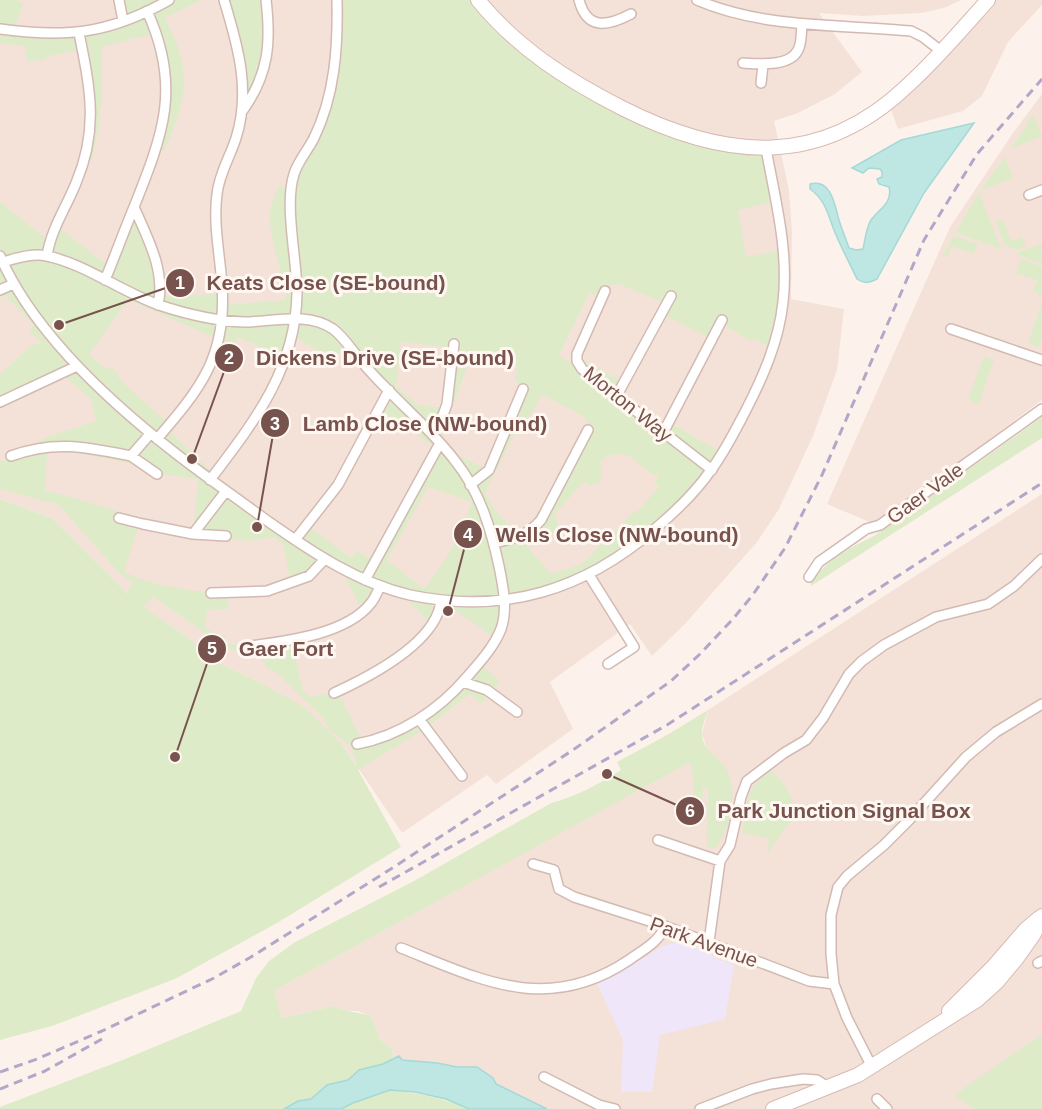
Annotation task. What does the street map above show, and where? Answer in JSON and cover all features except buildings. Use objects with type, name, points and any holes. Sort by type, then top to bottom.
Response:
[{"type":"street","points":[[119,0],[123,21]]},
{"type":"street","points":[[0,29],[49,34],[79,33],[101,29],[123,21],[147,11],[157,3],[169,0]]},
{"type":"street","points":[[130,456],[154,436],[200,385],[220,340],[224,320],[215,213],[217,192],[220,176],[236,140],[243,110],[240,60],[224,0]]},
{"type":"street","points":[[243,110],[258,86],[265,68],[269,45],[266,0]]},
{"type":"street","points":[[210,480],[253,423],[275,385],[290,347],[297,293],[292,189],[294,174],[314,139],[325,110],[338,33],[337,0]]},
{"type":"street","points":[[478,0],[491,17],[527,51],[590,92],[663,127],[694,138],[725,146],[766,149],[813,141],[859,122],[881,108],[907,87],[988,0]]},
{"type":"street","points":[[579,0],[587,18],[603,24],[631,14]]},
{"type":"street","points":[[697,0],[728,11],[802,25],[911,31],[941,51]]},
{"type":"street","points":[[105,280],[155,154],[164,125],[167,98],[166,76],[161,47],[147,11]]},
{"type":"street","points":[[743,63],[772,64],[795,54],[800,46],[802,25]]},
{"type":"street","points":[[47,256],[49,241],[76,183],[88,145],[92,105],[79,33]]},
{"type":"street","points":[[761,83],[763,65]]},
{"type":"street","points":[[357,744],[375,741],[419,719],[463,682],[496,639],[504,615],[505,600],[494,543],[487,521],[457,463],[334,330],[322,323],[294,319],[244,322],[224,320],[158,305],[67,262],[47,256],[32,255],[1,259],[13,284],[77,366],[154,436],[210,480],[295,540],[325,559],[380,587],[441,601],[505,600],[537,595],[589,575],[637,544],[677,510],[712,470],[757,389],[775,344],[783,301],[784,262],[766,149]]},
{"type":"street","points":[[1029,195],[1042,190]]},
{"type":"street","points":[[134,207],[153,251],[159,279],[158,305]]},
{"type":"street","points":[[0,290],[13,284]]},
{"type":"street","name":"Morton Way","points":[[605,291],[577,354],[577,362],[582,369],[616,397],[712,470]]},
{"type":"street","points":[[616,397],[671,296]]},
{"type":"street","points":[[663,433],[722,320]]},
{"type":"street","points":[[951,329],[1042,360]]},
{"type":"street","points":[[430,432],[443,415],[447,404],[454,344]]},
{"type":"street","points":[[0,402],[77,366]]},
{"type":"street","points":[[470,485],[489,470],[523,388]]},
{"type":"street","points":[[295,540],[338,485],[388,390]]},
{"type":"street","name":"Gaer Vale","points":[[809,576],[819,562],[866,529],[880,525],[1042,409]]},
{"type":"street","points":[[494,543],[531,532],[541,520],[588,430]]},
{"type":"street","points":[[365,580],[440,443]]},
{"type":"street","points":[[11,456],[30,449],[67,445],[89,447],[130,456],[157,474]]},
{"type":"street","points":[[193,534],[226,491]]},
{"type":"street","points":[[119,518],[193,534],[226,536]]},
{"type":"street","points":[[211,593],[267,591],[291,584],[309,576],[325,559]]},
{"type":"street","points":[[709,942],[720,861],[730,845],[747,781],[784,753],[806,740],[823,718],[849,674],[862,661],[890,640],[936,617],[988,604],[1014,586],[1042,559]]},
{"type":"street","points":[[589,575],[634,647],[608,664]]},
{"type":"street","points":[[251,646],[299,640],[329,630],[363,612],[372,602],[380,587]]},
{"type":"street","points":[[334,693],[357,682],[413,645],[436,620],[440,612],[441,601]]},
{"type":"street","points":[[463,682],[487,690],[517,712]]},
{"type":"street","points":[[872,1067],[847,1018],[834,984],[831,915],[838,887],[847,876],[909,820],[966,758],[996,732],[1042,704]]},
{"type":"street","points":[[419,719],[462,776]]},
{"type":"street","points":[[658,840],[720,861]]},
{"type":"street","name":"Park Avenue","points":[[533,864],[554,870],[559,889],[574,897],[665,926],[809,981],[834,984]]},
{"type":"street","points":[[780,1108],[872,1067],[930,1030],[993,968],[1026,929],[1042,916]]},
{"type":"street","points":[[401,948],[481,979],[512,987],[544,988],[586,981],[610,972],[661,937],[665,926]]},
{"type":"street","points":[[544,1077],[599,1105],[615,1109]]},
{"type":"street","points":[[700,1109],[771,1084],[803,1079],[817,1080],[829,1088]]},
{"type":"street","points":[[877,1099],[887,1109]]},
{"type":"shaded area","points":[[0,0],[961,0],[944,8],[921,13],[863,16],[819,13],[862,72],[835,94],[798,113],[774,121],[789,190],[792,231],[791,299],[844,309],[837,370],[813,436],[779,509],[757,542],[685,624],[652,656],[630,624],[550,682],[573,729],[496,784],[487,775],[402,833],[342,744],[261,683],[217,662],[189,638],[139,605],[52,518],[0,499]]},
{"type":"shaded area","points":[[977,0],[1042,0],[1042,5],[1008,42],[982,96],[963,111],[898,129],[890,107],[952,52],[987,9]]},
{"type":"shaded area","points":[[1042,94],[1042,400],[874,524],[827,504],[950,227]]},
{"type":"shaded area","points":[[1042,494],[1042,1109],[526,1109],[405,1077],[393,1058],[392,1049],[380,1039],[372,1017],[358,1011],[344,1011],[334,1006],[282,1018],[274,991],[708,751],[702,734],[708,710]]},
{"type":"shaded area","points":[[680,941],[709,951],[713,957],[734,965],[725,1019],[660,1035],[652,1092],[621,1092],[623,1040],[597,983],[612,977],[661,947]]},
{"type":"green space","points":[[0,0],[17,0],[23,4],[14,30],[49,34],[123,21],[119,0],[201,0],[165,18],[181,55],[184,85],[177,119],[164,151],[157,148],[167,98],[156,33],[101,47],[101,104],[92,160],[85,158],[91,125],[82,49],[49,56],[43,60],[27,61],[25,46],[0,43]]},
{"type":"green space","points":[[224,0],[266,0],[269,45],[243,110],[243,83]]},
{"type":"green space","points":[[337,0],[478,0],[527,51],[662,127],[766,149],[775,201],[738,210],[746,257],[782,250],[784,262],[773,349],[755,339],[749,340],[727,327],[726,322],[712,339],[660,313],[666,304],[619,284],[611,285],[602,298],[589,293],[559,355],[567,361],[584,360],[624,383],[617,397],[663,433],[669,422],[722,453],[677,510],[589,575],[505,600],[496,639],[442,601],[432,626],[401,592],[380,587],[363,612],[340,567],[325,559],[291,583],[283,544],[273,537],[248,541],[193,534],[198,479],[157,474],[132,464],[104,458],[75,453],[47,452],[45,490],[141,519],[124,571],[144,580],[173,587],[227,593],[228,609],[207,610],[205,627],[216,635],[225,636],[224,643],[251,646],[292,641],[303,692],[310,697],[338,691],[363,743],[419,719],[479,662],[500,682],[481,704],[470,694],[426,728],[358,770],[401,847],[277,923],[175,979],[52,1026],[0,1040],[0,499],[52,518],[128,594],[133,583],[118,572],[59,505],[0,489],[0,462],[31,449],[43,438],[96,421],[91,399],[62,374],[0,402],[0,374],[33,344],[42,343],[29,331],[34,325],[4,295],[0,297],[0,202],[49,241],[56,225],[108,266],[134,207],[152,251],[160,296],[223,294],[223,305],[286,300],[271,231],[270,212],[279,185],[291,189],[314,139],[333,76]],"holes":[[[128,300],[234,346],[238,337],[265,349],[263,358],[282,368],[292,335],[335,361],[344,342],[388,390],[379,409],[437,449],[374,561],[357,551],[351,558],[307,525],[295,540],[210,479],[214,474],[167,429],[170,425],[118,378],[119,375],[114,369],[105,368],[89,354]],[[401,342],[454,348],[445,408],[418,405],[396,386]],[[473,349],[518,366],[515,378],[523,389],[489,470],[445,449],[440,443]],[[542,394],[586,418],[588,430],[547,509],[539,510],[534,516],[534,528],[516,527],[509,524],[499,515],[485,493],[521,421],[526,423]],[[620,454],[631,457],[648,471],[659,476],[654,482],[659,487],[636,513],[634,511],[582,564],[551,574],[527,546],[538,534],[547,538],[555,534],[558,525],[555,514],[583,482],[590,485],[599,483],[602,477],[600,463],[606,456]],[[428,487],[472,502],[452,548],[424,589],[387,560]],[[152,596],[225,647],[263,660],[267,668],[276,672],[323,718],[329,730],[351,746],[357,767],[342,744],[304,707],[217,662],[189,638],[143,607]]]},
{"type":"green space","points":[[1033,114],[1042,136],[1011,149]]},
{"type":"green space","points":[[1005,157],[1013,178],[983,190],[982,188]]},
{"type":"green space","points":[[979,192],[1001,249],[959,234],[957,230]]},
{"type":"green space","points":[[1003,219],[1011,241],[1022,237],[1026,246],[1017,250],[1005,245],[996,222]]},
{"type":"green space","points":[[954,236],[978,244],[974,254],[952,246],[948,257],[943,255]]},
{"type":"green space","points":[[1042,243],[1042,264],[1017,255],[1017,253]]},
{"type":"green space","points":[[1021,259],[1042,267],[1042,296],[1033,291],[1037,280],[1016,273]]},
{"type":"green space","points":[[1042,303],[1042,338],[1039,347],[1028,343]]},
{"type":"green space","points":[[984,356],[994,360],[978,405],[968,399]]},
{"type":"green space","points":[[1042,417],[1042,438],[811,586],[811,581],[832,560],[874,536]]},
{"type":"green space","points":[[708,710],[702,733],[704,744],[725,767],[732,786],[729,819],[726,830],[716,847],[707,848],[708,787],[703,787],[702,802],[693,800],[693,777],[690,762],[274,991],[282,1018],[334,1006],[372,1017],[380,1039],[392,1049],[393,1058],[384,1064],[359,1070],[348,1080],[327,1085],[311,1099],[298,1101],[284,1109],[0,1109],[0,1107],[241,1011],[256,978],[269,961],[295,942],[414,881],[551,803],[579,793],[604,780],[621,770],[617,762]]},
{"type":"green space","points":[[771,770],[789,792],[795,819],[786,827],[768,853],[769,838],[742,833],[752,790]]},
{"type":"green space","points":[[1042,1034],[1042,1109],[975,1109],[954,1095]]},
{"type":"green space","points":[[390,1090],[431,1096],[469,1109],[341,1109]]},
{"type":"water","points":[[974,123],[924,193],[877,279],[862,282],[857,279],[824,204],[810,189],[810,184],[817,183],[828,189],[849,248],[863,249],[869,223],[887,202],[890,193],[889,187],[879,184],[877,179],[882,177],[880,169],[869,168],[863,173],[852,168],[901,140]]},
{"type":"water","points":[[399,1056],[402,1060],[457,1067],[477,1067],[493,1078],[496,1084],[547,1109],[469,1109],[446,1099],[415,1092],[390,1090],[341,1109],[284,1109],[298,1101],[311,1099],[327,1085],[348,1080],[359,1070],[383,1064]]},
{"type":"railway","points":[[0,1072],[102,1031],[214,978],[251,957],[573,750],[671,681],[700,654],[752,596],[785,548],[822,475],[924,240],[977,154],[1042,79]]},
{"type":"railway","points":[[379,887],[667,725],[1042,483]]},
{"type":"railway","points":[[0,1089],[45,1071],[102,1039]]},
{"type":"place","name":"Keats Close (SE-bound)","points":[[59,325]]},
{"type":"place","name":"Dickens Drive (SE-bound)","points":[[192,459]]},
{"type":"place","name":"Lamb Close (NW-bound)","points":[[257,527]]},
{"type":"place","name":"Wells Close (NW-bound)","points":[[448,611]]},
{"type":"place","name":"Gaer Fort","points":[[175,757]]},
{"type":"place","name":"Park Junction Signal Box","points":[[607,774]]}]
